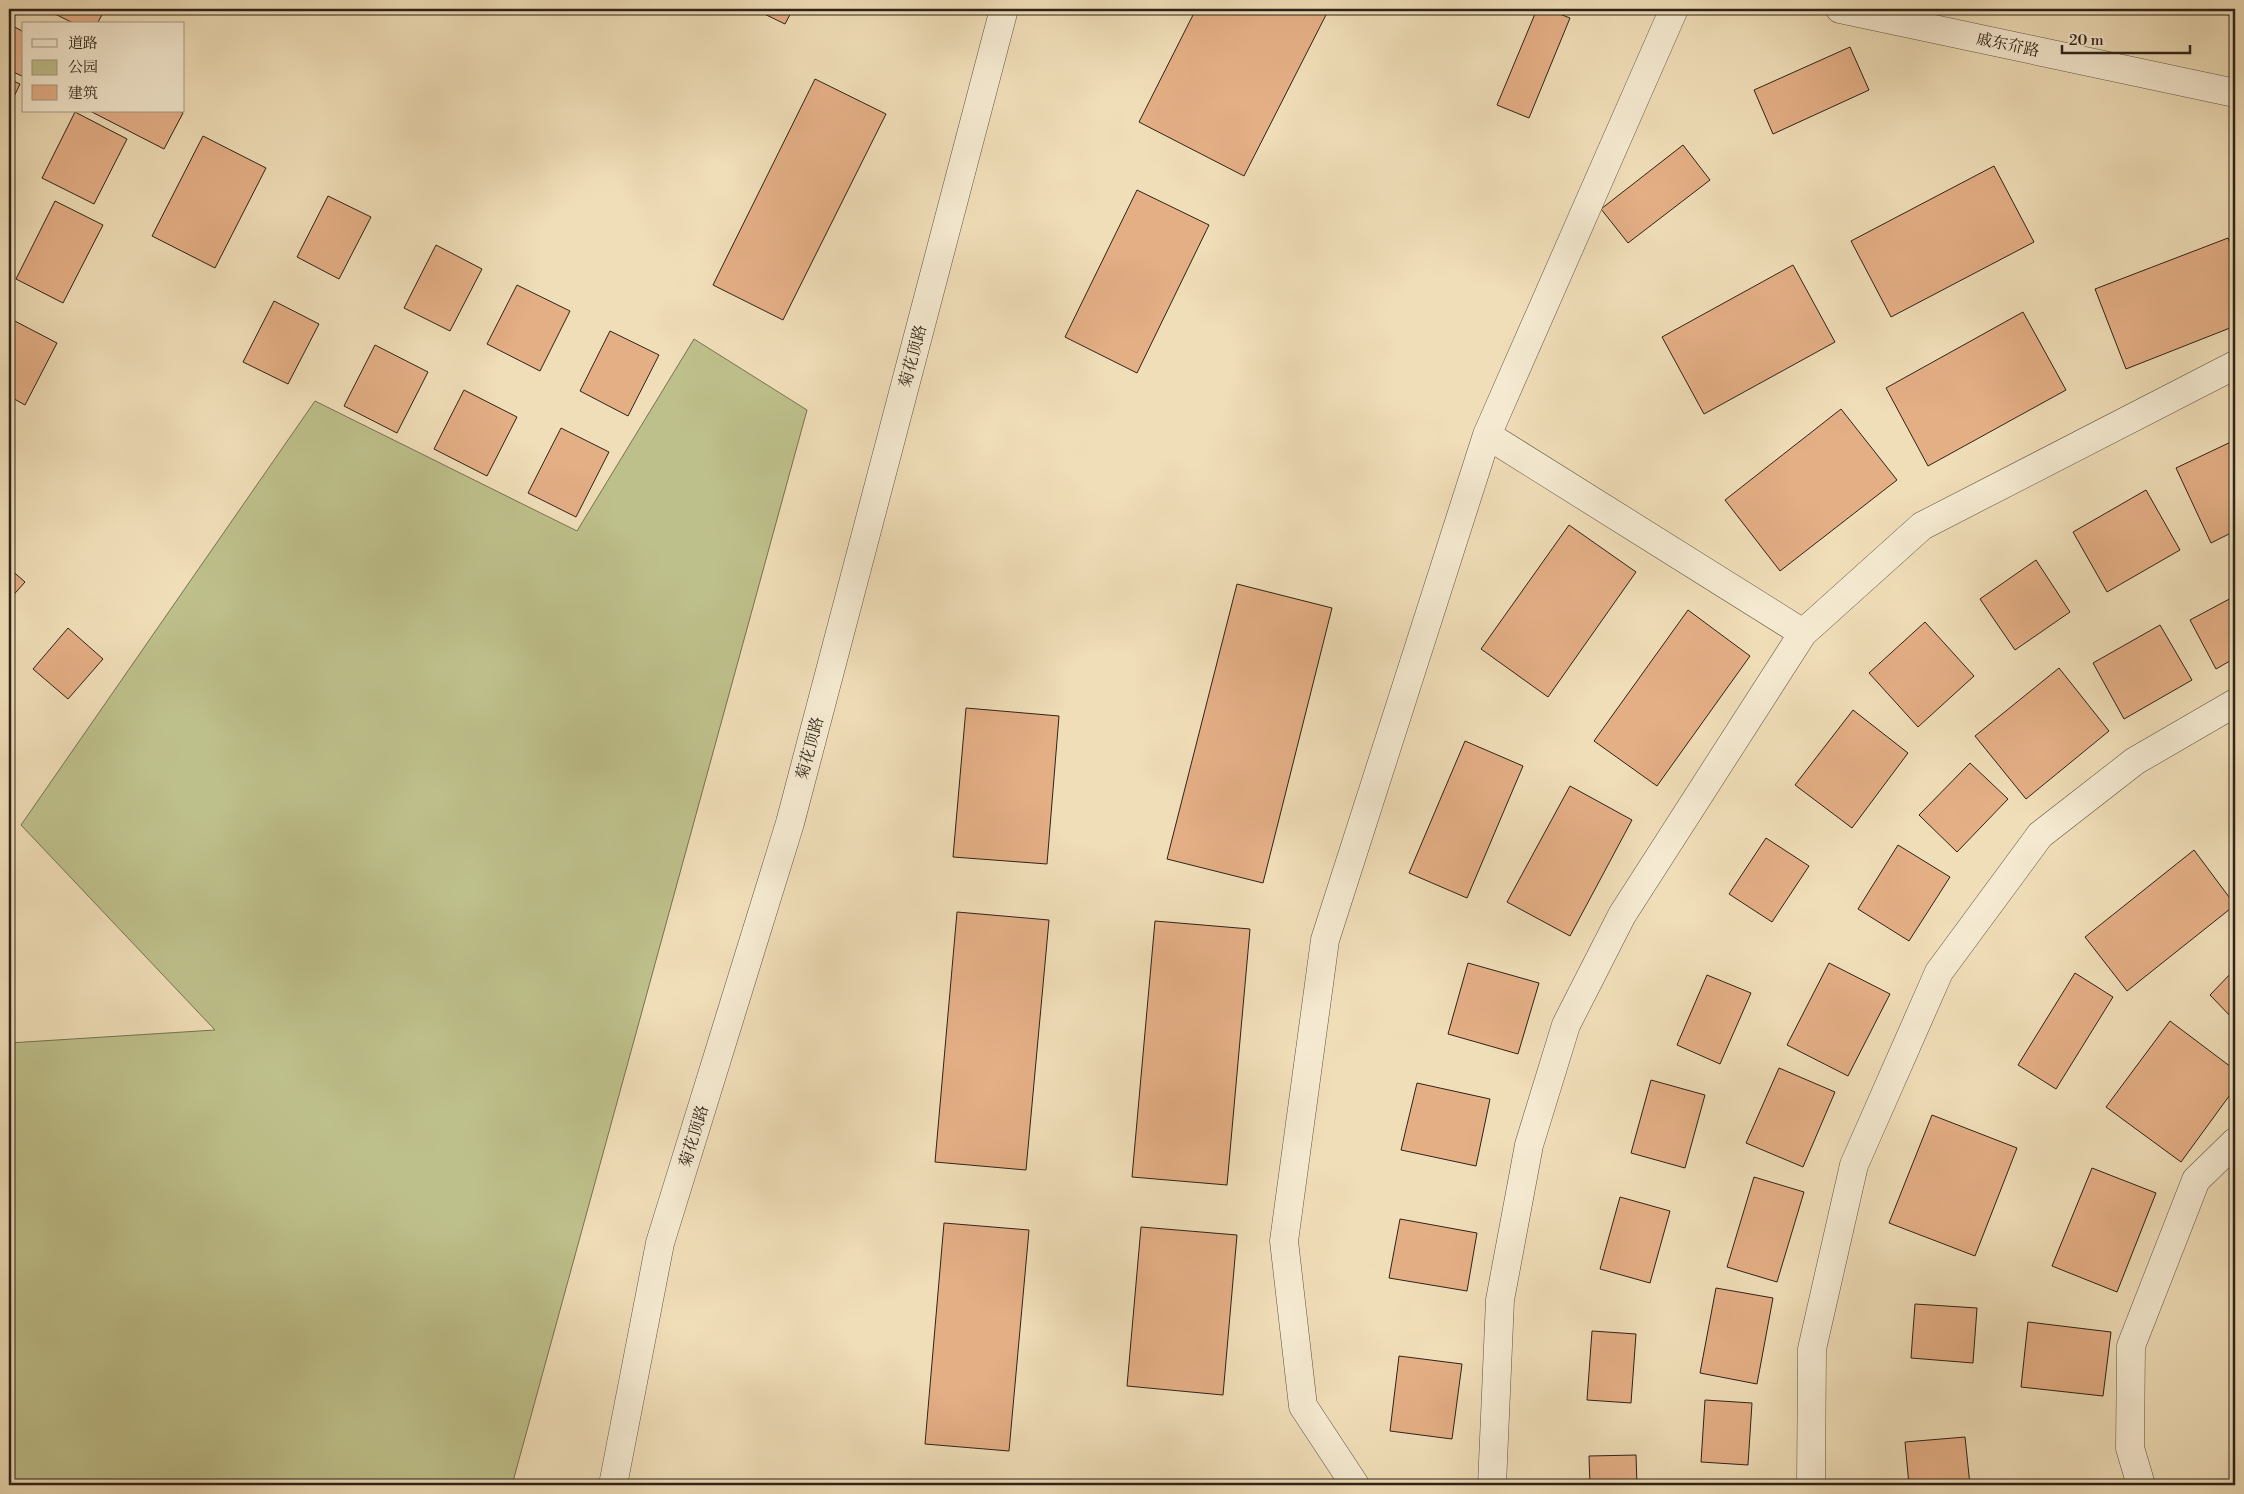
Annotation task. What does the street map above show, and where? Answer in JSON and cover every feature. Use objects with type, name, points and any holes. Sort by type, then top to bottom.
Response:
[{"type":"street","name":"菊花顶路","points":[[613,1485],[660,1242],[790,822],[1004,9]]},
{"type":"street","points":[[1355,1485],[1303,1406],[1284,1241],[1325,940],[1487,435],[1674,9]]},
{"type":"street","name":"戚东夼路","points":[[1840,9],[2235,93]]},
{"type":"street","points":[[1492,1485],[1500,1300],[1529,1145],[1566,1025],[1622,914],[1803,633],[1922,526],[2235,365]]},
{"type":"street","points":[[1487,435],[1803,633]]},
{"type":"street","points":[[1811,1485],[1812,1349],[1854,1166],[1939,972],[2040,834],[2135,761],[2235,703]]},
{"type":"street","points":[[2141,1485],[2130,1448],[2131,1346],[2196,1180],[2235,1142]]},
{"type":"green space","points":[[694,339],[807,410],[512,1485],[9,1485],[9,1043],[215,1030],[21,825],[315,401],[577,531]]},
{"type":"building","points":[[45,9],[105,9],[98,22],[71,22]]},
{"type":"building","points":[[754,9],[793,9],[785,24]]},
{"type":"building","points":[[1196,9],[1329,9],[1244,176],[1139,122]]},
{"type":"building","points":[[1537,9],[1547,9],[1570,18],[1529,118],[1497,105]]},
{"type":"building","points":[[2225,9],[2235,9],[2235,16],[2224,14]]},
{"type":"building","points":[[9,24],[22,31],[22,76],[9,70]]},
{"type":"building","points":[[1850,47],[1869,90],[1773,134],[1754,90]]},
{"type":"building","points":[[9,79],[20,84],[9,107]]},
{"type":"building","points":[[815,79],[886,114],[783,320],[713,285]]},
{"type":"building","points":[[75,112],[127,139],[94,204],[42,178]]},
{"type":"building","points":[[92,112],[182,112],[183,113],[164,149]]},
{"type":"building","points":[[203,136],[266,168],[215,268],[152,236]]},
{"type":"building","points":[[1683,145],[1710,180],[1628,243],[1601,209]]},
{"type":"building","points":[[1994,166],[2034,242],[1891,317],[1851,241]]},
{"type":"building","points":[[1137,190],[1209,225],[1137,373],[1065,337]]},
{"type":"building","points":[[328,196],[371,217],[339,279],[297,257]]},
{"type":"building","points":[[55,201],[103,225],[63,303],[16,279]]},
{"type":"building","points":[[2228,238],[2235,257],[2235,326],[2126,369],[2095,289]]},
{"type":"building","points":[[436,245],[482,269],[450,331],[404,308]]},
{"type":"building","points":[[1793,265],[1835,342],[1704,414],[1662,337]]},
{"type":"building","points":[[517,285],[570,311],[540,371],[487,344]]},
{"type":"building","points":[[274,301],[319,324],[288,384],[243,362]]},
{"type":"building","points":[[2023,312],[2066,390],[1928,466],[1886,388]]},
{"type":"building","points":[[9,318],[57,343],[25,405],[9,396]]},
{"type":"building","points":[[610,331],[659,355],[628,416],[580,391]]},
{"type":"building","points":[[375,345],[428,372],[397,433],[344,406]]},
{"type":"building","points":[[464,390],[517,417],[487,476],[434,449]]},
{"type":"building","points":[[1841,409],[1897,480],[1780,571],[1725,500]]},
{"type":"building","points":[[561,428],[609,452],[576,517],[528,493]]},
{"type":"building","points":[[2235,440],[2235,531],[2211,543],[2176,468]]},
{"type":"building","points":[[2146,490],[2180,550],[2107,592],[2073,532]]},
{"type":"building","points":[[1569,525],[1636,572],[1548,697],[1481,649]]},
{"type":"building","points":[[2036,560],[2070,612],[2015,650],[1980,599]]},
{"type":"building","points":[[9,568],[25,582],[9,600]]},
{"type":"building","points":[[1237,584],[1332,608],[1263,883],[1167,859]]},
{"type":"building","points":[[2235,596],[2235,658],[2216,669],[2190,620]]},
{"type":"building","points":[[1688,610],[1750,656],[1657,786],[1594,741]]},
{"type":"building","points":[[1925,622],[1974,676],[1918,727],[1869,673]]},
{"type":"building","points":[[2160,625],[2192,680],[2124,719],[2093,663]]},
{"type":"building","points":[[68,628],[103,659],[68,699],[33,669]]},
{"type":"building","points":[[2059,668],[2109,731],[2026,799],[1975,736]]},
{"type":"building","points":[[966,708],[1059,716],[1047,864],[953,857]]},
{"type":"building","points":[[1853,710],[1908,753],[1852,828],[1795,785]]},
{"type":"building","points":[[1465,741],[1523,766],[1467,898],[1409,873]]},
{"type":"building","points":[[1970,763],[2008,799],[1957,852],[1919,815]]},
{"type":"building","points":[[1570,786],[1632,820],[1570,936],[1507,902]]},
{"type":"building","points":[[1766,838],[1809,866],[1772,922],[1729,894]]},
{"type":"building","points":[[1898,845],[1950,877],[1909,941],[1858,909]]},
{"type":"building","points":[[2194,850],[2235,905],[2127,991],[2085,937]]},
{"type":"building","points":[[957,912],[1049,920],[1026,1170],[935,1162]]},
{"type":"building","points":[[1155,921],[1250,929],[1227,1185],[1132,1177]]},
{"type":"building","points":[[1468,963],[1539,983],[1518,1054],[1448,1034]]},
{"type":"building","points":[[1829,963],[1890,994],[1848,1076],[1787,1045]]},
{"type":"building","points":[[2235,969],[2235,1021],[2210,995]]},
{"type":"building","points":[[2075,973],[2113,997],[2056,1089],[2018,1065]]},
{"type":"building","points":[[1707,975],[1751,993],[1720,1064],[1677,1045]]},
{"type":"building","points":[[2170,1021],[2235,1070],[2235,1088],[2181,1162],[2106,1107]]},
{"type":"building","points":[[1779,1068],[1835,1092],[1803,1167],[1746,1143]]},
{"type":"building","points":[[1651,1080],[1705,1095],[1685,1168],[1631,1153]]},
{"type":"building","points":[[1417,1083],[1490,1099],[1476,1166],[1401,1150]]},
{"type":"building","points":[[1932,1115],[2017,1148],[1975,1256],[1889,1223]]},
{"type":"building","points":[[2092,1168],[2156,1193],[2117,1292],[2052,1266]]},
{"type":"building","points":[[1754,1177],[1804,1192],[1777,1282],[1727,1267]]},
{"type":"building","points":[[1620,1197],[1670,1211],[1650,1283],[1600,1269]]},
{"type":"building","points":[[1400,1219],[1477,1233],[1467,1291],[1389,1278]]},
{"type":"building","points":[[944,1223],[1029,1230],[1009,1451],[925,1444]]},
{"type":"building","points":[[1141,1227],[1237,1235],[1223,1395],[1127,1386]]},
{"type":"building","points":[[1716,1288],[1773,1298],[1757,1384],[1700,1373]]},
{"type":"building","points":[[1915,1304],[1977,1308],[1973,1363],[1911,1358]]},
{"type":"building","points":[[2028,1322],[2111,1332],[2103,1396],[2021,1387]]},
{"type":"building","points":[[1592,1331],[1636,1334],[1631,1403],[1587,1400]]},
{"type":"building","points":[[1399,1356],[1462,1364],[1452,1439],[1390,1431]]},
{"type":"building","points":[[1705,1400],[1752,1403],[1748,1465],[1701,1462]]},
{"type":"building","points":[[1965,1437],[1970,1485],[1909,1485],[1905,1442]]},
{"type":"building","points":[[1636,1455],[1637,1485],[1590,1485],[1589,1456]]}]
